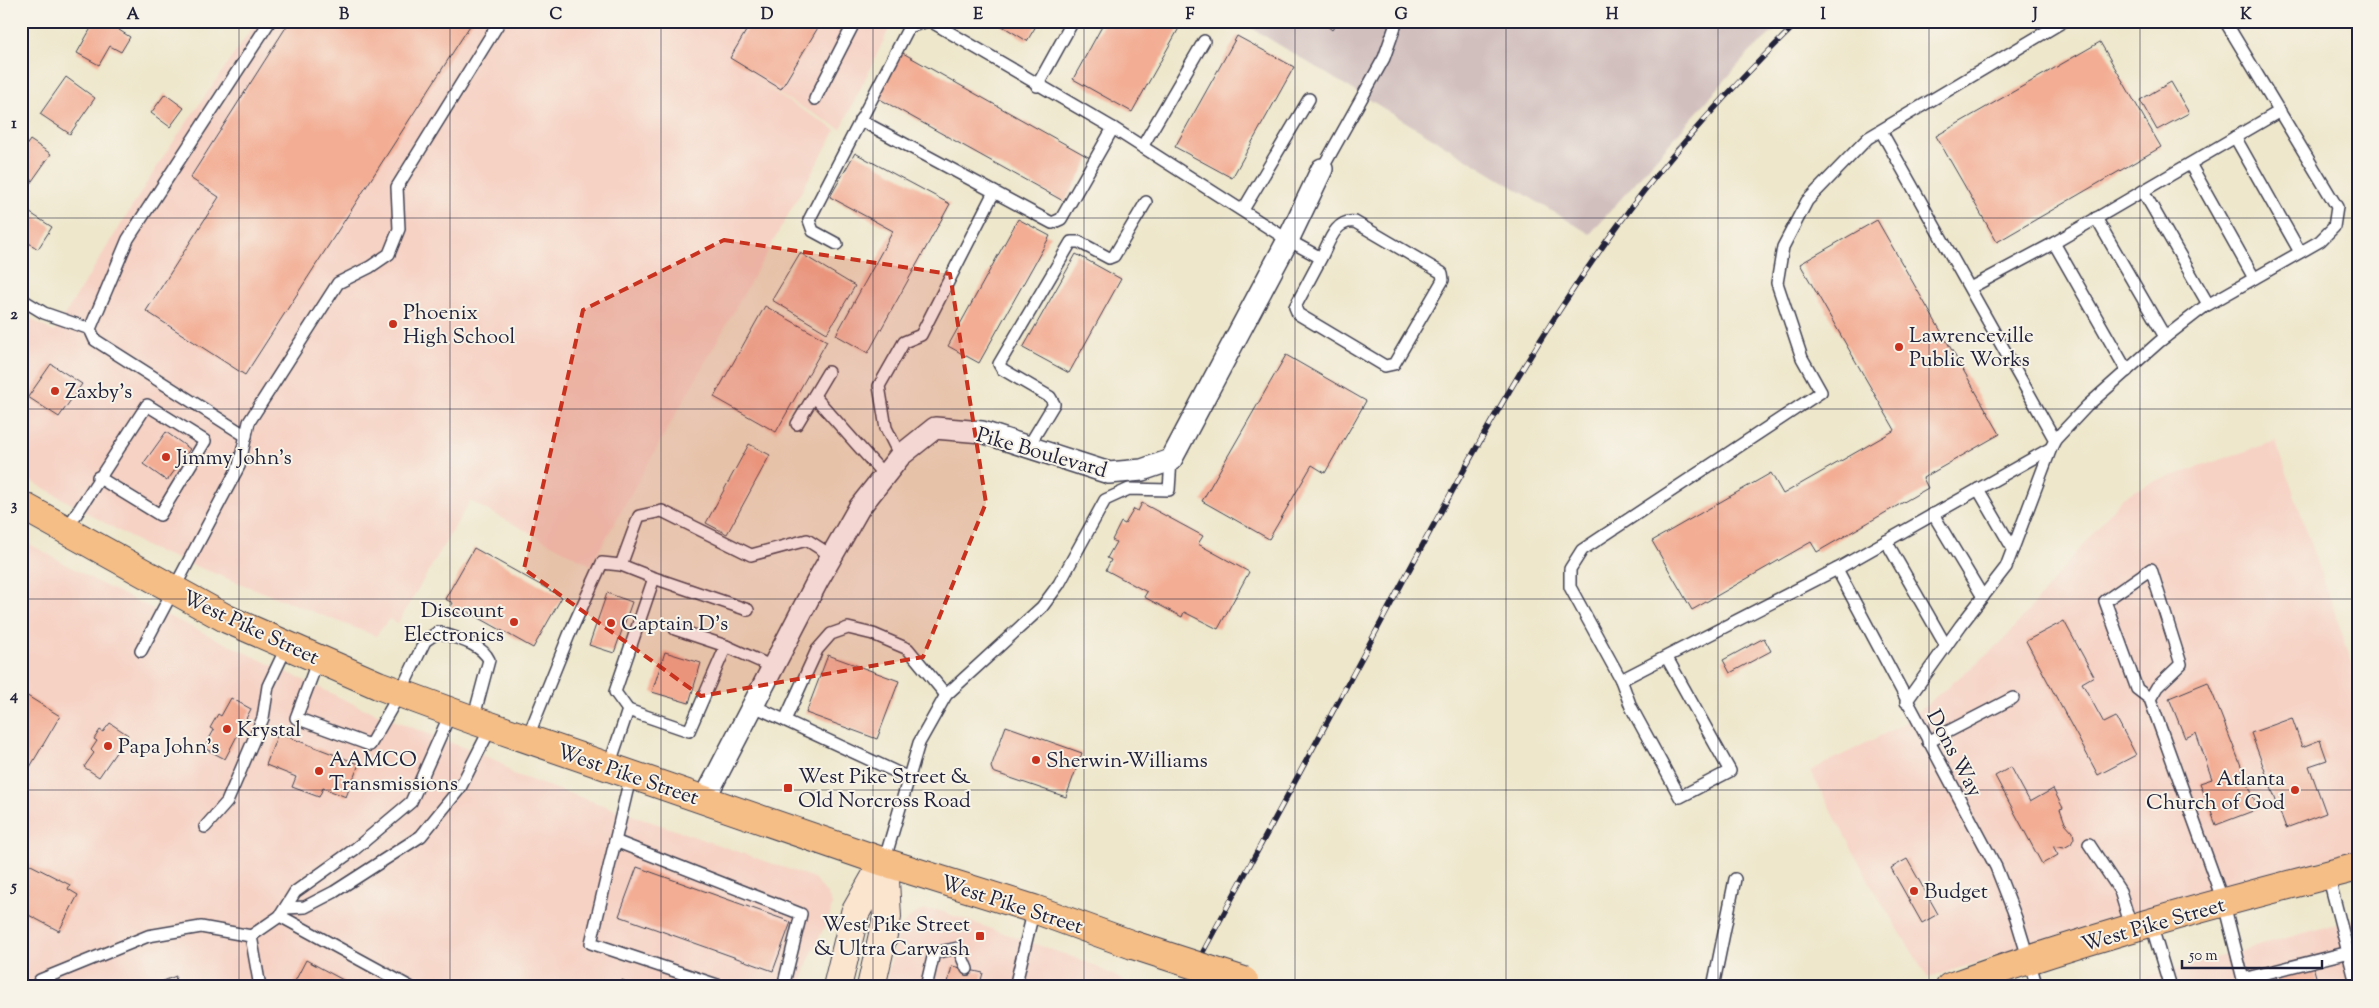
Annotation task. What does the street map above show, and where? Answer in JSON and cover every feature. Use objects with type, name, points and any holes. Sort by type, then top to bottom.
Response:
[{"type":"main road","name":"West Pike Street","points":[[21,505],[227,619],[318,660],[400,693],[472,720],[884,862],[1034,910],[1251,984]]},
{"type":"main road","points":[[837,987],[855,913],[884,862]]},
{"type":"main road","points":[[871,987],[887,917],[884,862]]},
{"type":"main road","name":"West Pike Street","points":[[1950,987],[2029,959],[2358,867]]},
{"type":"street","points":[[1171,460],[1288,240],[1322,169]]},
{"type":"street","name":"Pike Boulevard","points":[[704,800],[859,508],[900,456],[935,428],[982,432],[1109,473],[1142,470],[1171,460]]},
{"type":"lane","points":[[246,436],[95,340],[90,328],[128,239],[270,21]]},
{"type":"lane","points":[[141,651],[239,466],[249,422],[338,283],[370,267],[389,254],[399,229],[398,187],[500,21]]},
{"type":"lane","points":[[815,99],[855,21]]},
{"type":"lane","points":[[837,244],[814,231],[809,220],[910,27],[929,21],[1037,86],[1113,128],[1288,240],[1321,258]]},
{"type":"lane","points":[[1037,86],[1073,21]]},
{"type":"lane","points":[[1322,169],[1384,58],[1397,21]]},
{"type":"lane","points":[[1667,658],[1730,771],[1680,797],[1631,707],[1621,680],[1570,587],[1570,569],[1582,550],[1821,392],[1802,358],[1778,282],[1783,247],[1807,201],[1868,138],[2064,21]]},
{"type":"lane","points":[[1621,680],[1837,569],[2053,444],[2087,406],[2165,337],[2208,304],[2320,241],[2334,227],[2337,207],[2226,21]]},
{"type":"lane","points":[[1142,146],[1204,42]]},
{"type":"lane","points":[[1243,210],[1309,99]]},
{"type":"lane","points":[[1970,288],[2054,243],[2280,111]]},
{"type":"lane","points":[[860,120],[1052,223],[1061,219],[1113,128]]},
{"type":"lane","points":[[1881,131],[1970,288],[2053,444],[2006,567],[1906,702]]},
{"type":"lane","points":[[2235,138],[2300,252]]},
{"type":"lane","points":[[2190,164],[2254,278]]},
{"type":"lane","points":[[2143,191],[2208,304]]},
{"type":"lane","points":[[900,456],[886,428],[880,386],[904,342],[921,335],[994,192]]},
{"type":"lane","points":[[1028,447],[1054,404],[1050,397],[1002,369],[999,364],[1071,242],[1079,242],[1110,258],[1114,256],[1146,202]]},
{"type":"lane","points":[[2096,218],[2165,337]]},
{"type":"lane","points":[[1346,220],[1355,222],[1442,273],[1443,280],[1394,364],[1385,366],[1298,314],[1295,307],[1321,258],[1340,223],[1346,220]]},
{"type":"lane","points":[[2054,243],[2127,371]]},
{"type":"lane","points":[[21,298],[44,314],[90,328]]},
{"type":"lane","points":[[798,424],[828,372]]},
{"type":"lane","points":[[814,396],[885,476]]},
{"type":"lane","points":[[66,530],[98,477],[147,405],[205,441],[160,515],[98,477]]},
{"type":"lane","points":[[884,862],[919,743],[946,695],[1042,607],[1060,584],[1105,500],[1129,490],[1169,490],[1171,460]]},
{"type":"lane","points":[[1978,489],[2013,549]]},
{"type":"lane","points":[[622,566],[639,516],[662,512],[751,555],[807,540],[832,556]]},
{"type":"lane","points":[[1933,514],[1983,597]]},
{"type":"lane","points":[[1886,541],[1946,646]]},
{"type":"lane","points":[[527,739],[569,636],[602,563],[622,566],[748,610]]},
{"type":"lane","name":"Dons Way","points":[[1837,569],[1906,702],[1996,867],[2016,918],[2037,987]]},
{"type":"lane","points":[[2150,699],[2157,687],[2181,664],[2151,569],[2105,601],[2137,689],[2150,699],[2224,904],[2244,983],[2349,952]]},
{"type":"lane","points":[[654,578],[615,692],[628,710],[689,731],[726,646]]},
{"type":"lane","points":[[785,720],[817,650],[830,634],[848,628],[873,634],[908,649],[946,695]]},
{"type":"lane","points":[[675,629],[726,646],[773,667]]},
{"type":"lane","points":[[283,912],[305,907],[327,896],[421,836],[460,788],[472,720],[489,660],[485,652],[462,641],[438,632],[430,636],[425,641],[400,693],[370,745],[296,718],[318,660]]},
{"type":"lane","points":[[205,828],[227,802],[263,718],[268,686],[286,646]]},
{"type":"lane","points":[[1928,742],[2013,698]]},
{"type":"lane","points":[[754,706],[909,778]]},
{"type":"lane","points":[[628,710],[620,770],[615,841],[591,943],[723,987]]},
{"type":"lane","points":[[36,987],[40,980],[148,936],[200,927],[251,936],[283,912],[296,892],[355,850],[411,802],[472,720]]},
{"type":"lane","points":[[615,841],[801,914],[783,987]]},
{"type":"lane","points":[[2089,844],[2142,926],[2170,987]]},
{"type":"lane","points":[[2328,875],[2358,987]]},
{"type":"lane","points":[[1714,987],[1735,879]]},
{"type":"lane","points":[[1015,987],[1034,910]]},
{"type":"lane","points":[[283,912],[410,987]]},
{"type":"lane","points":[[251,936],[260,987]]},
{"type":"lane","points":[[926,987],[934,953],[958,948],[967,969]]},
{"type":"highlighted area","points":[[724,240],[950,274],[986,503],[923,657],[701,696],[524,569],[583,310]]},
{"type":"shaded area","name":"Phoenix High School","points":[[257,21],[893,21],[841,129],[751,79],[836,130],[591,565],[470,501],[398,623],[389,619],[376,636],[149,548],[21,475],[21,313],[54,332],[163,157]]},
{"type":"shaded area","points":[[1240,21],[1785,21],[1748,54],[1590,234]]},
{"type":"shaded area","points":[[2276,441],[2358,680],[2358,851],[2150,909],[1928,978],[1873,888],[1810,771],[1902,725],[2003,641],[2123,497],[2149,484]]},
{"type":"shaded area","points":[[21,539],[103,585],[360,707],[500,762],[513,774],[814,878],[827,894],[832,904],[830,915],[807,964],[801,987],[21,987]]},
{"type":"shaded area","points":[[925,910],[937,910],[1084,961],[1137,987],[884,987],[898,935],[904,923],[915,914]]},
{"type":"shaded area","points":[[2358,918],[2358,987],[2112,987],[2118,985]]},
{"type":"building","points":[[95,21],[117,21],[123,24],[119,30],[130,37],[121,52],[110,46],[99,65],[77,53]]},
{"type":"building","points":[[290,21],[473,21],[245,375],[146,311],[219,197],[190,178]]},
{"type":"building","points":[[752,21],[822,21],[781,89],[730,58]]},
{"type":"building","points":[[994,21],[1039,21],[1027,41]]},
{"type":"building","points":[[1105,21],[1183,21],[1132,112],[1073,79]]},
{"type":"building","points":[[1321,21],[1339,21],[1332,30]]},
{"type":"building","points":[[1237,36],[1294,67],[1232,178],[1175,147]]},
{"type":"building","points":[[2100,42],[2161,147],[1997,242],[1936,136]]},
{"type":"building","points":[[901,52],[1090,158],[1065,202],[876,97]]},
{"type":"building","points":[[66,77],[95,98],[70,134],[40,114]]},
{"type":"building","points":[[2171,82],[2189,113],[2157,130],[2140,100]]},
{"type":"building","points":[[165,94],[184,108],[170,127],[151,113]]},
{"type":"building","points":[[30,140],[51,154],[25,191],[21,189],[21,153]]},
{"type":"building","points":[[855,153],[950,204],[868,353],[836,335],[893,231],[830,197]]},
{"type":"building","points":[[21,207],[52,227],[38,249],[21,238]]},
{"type":"building","points":[[1018,219],[1050,236],[979,363],[948,346]]},
{"type":"building","name":"Lawrenceville Public Works","points":[[1877,220],[2000,434],[1923,478],[1928,488],[1817,552],[1811,542],[1692,610],[1652,541],[1771,473],[1783,494],[1895,430],[1800,264]]},
{"type":"building","points":[[800,253],[855,286],[827,333],[772,300]]},
{"type":"building","points":[[1076,254],[1121,279],[1069,373],[1023,348]]},
{"type":"building","points":[[765,306],[827,341],[776,432],[714,397]]},
{"type":"building","points":[[1286,355],[1366,401],[1325,473],[1312,465],[1269,539],[1202,501]]},
{"type":"building","name":"Zaxby's","points":[[51,364],[82,384],[59,417],[28,397]]},
{"type":"building","name":"Jimmy John's","points":[[166,432],[190,449],[167,481],[143,464]]},
{"type":"building","points":[[749,444],[770,455],[727,534],[706,523]]},
{"type":"building","points":[[1142,503],[1203,536],[1198,544],[1249,572],[1218,629],[1184,612],[1182,617],[1144,597],[1147,592],[1106,570],[1111,560],[1107,558],[1116,542],[1112,540],[1121,522],[1125,524],[1134,509],[1138,511]]},
{"type":"building","points":[[474,548],[562,597],[533,648],[465,610],[462,615],[450,609],[453,603],[445,599]]},
{"type":"building","name":"Captain D's","points":[[607,593],[632,602],[614,653],[589,645]]},
{"type":"building","points":[[2064,621],[2094,676],[2082,683],[2104,723],[2116,717],[2136,755],[2098,775],[2026,641]]},
{"type":"building","points":[[1764,638],[1771,651],[1730,673],[1723,660]]},
{"type":"building","points":[[665,652],[701,663],[689,703],[652,692]]},
{"type":"building","points":[[828,655],[899,681],[877,739],[806,713]]},
{"type":"building","points":[[2208,682],[2258,809],[2216,825],[2200,783],[2212,779],[2196,733],[2185,738],[2169,698]]},
{"type":"building","points":[[21,692],[60,716],[30,767],[21,761]]},
{"type":"building","name":"Krystal","points":[[231,698],[251,709],[225,759],[204,748],[214,730],[210,728],[218,714],[221,716]]},
{"type":"building","name":"Atlanta Church of God","points":[[2292,718],[2302,747],[2320,740],[2327,760],[2309,766],[2326,813],[2286,828],[2251,733]]},
{"type":"building","name":"Papa John's","points":[[110,723],[128,735],[99,777],[84,767],[94,753],[91,750],[97,741],[94,739],[100,730],[103,732]]},
{"type":"building","name":"Sherwin-Williams","points":[[1006,726],[1082,753],[1066,797],[993,772],[991,767]]},
{"type":"building","name":"AAMCO Transmissions","points":[[278,733],[359,764],[346,797],[323,788],[319,797],[292,787],[296,777],[266,765]]},
{"type":"building","points":[[2011,767],[2030,802],[2053,789],[2063,808],[2060,809],[2065,823],[2073,832],[2074,838],[2071,844],[2064,848],[2053,846],[2058,855],[2042,864],[1995,776]]},
{"type":"building","name":"Budget","points":[[1907,859],[1938,914],[1922,923],[1891,868]]},
{"type":"building","points":[[21,860],[70,885],[68,889],[78,895],[59,931],[21,911]]},
{"type":"building","points":[[637,867],[791,922],[773,971],[619,916]]},
{"type":"building","points":[[306,960],[356,987],[292,987]]},
{"type":"building","points":[[952,966],[983,973],[979,987],[947,987]]},
{"type":"building","points":[[2313,966],[2319,987],[2280,987],[2277,976]]},
{"type":"building","points":[[176,976],[174,987],[148,987]]},
{"type":"building","points":[[622,980],[639,987],[619,987]]},
{"type":"railway","points":[[1184,987],[1439,514],[1502,403],[1569,295],[1605,243],[1661,169],[1718,104],[1799,21]]},
{"type":"place","name":"Phoenix High School","points":[[393,324]]},
{"type":"place","name":"Lawrenceville Public Works","points":[[1899,347]]},
{"type":"place","name":"Zaxby's","points":[[55,391]]},
{"type":"place","name":"Jimmy John's","points":[[166,457]]},
{"type":"place","name":"Discount Electronics","points":[[514,622]]},
{"type":"place","name":"Captain D's","points":[[611,623]]},
{"type":"place","name":"Krystal","points":[[227,729]]},
{"type":"place","name":"Papa John's","points":[[108,746]]},
{"type":"place","name":"Sherwin-Williams","points":[[1036,760]]},
{"type":"place","name":"AAMCO Transmissions","points":[[319,771]]},
{"type":"place","name":"West Pike Street & Old Norcross Road","points":[[788,788]]},
{"type":"place","name":"Atlanta Church of God","points":[[2295,790]]},
{"type":"place","name":"Budget","points":[[1914,891]]},
{"type":"place","name":"West Pike Street & Ultra Carwash","points":[[980,936]]}]
